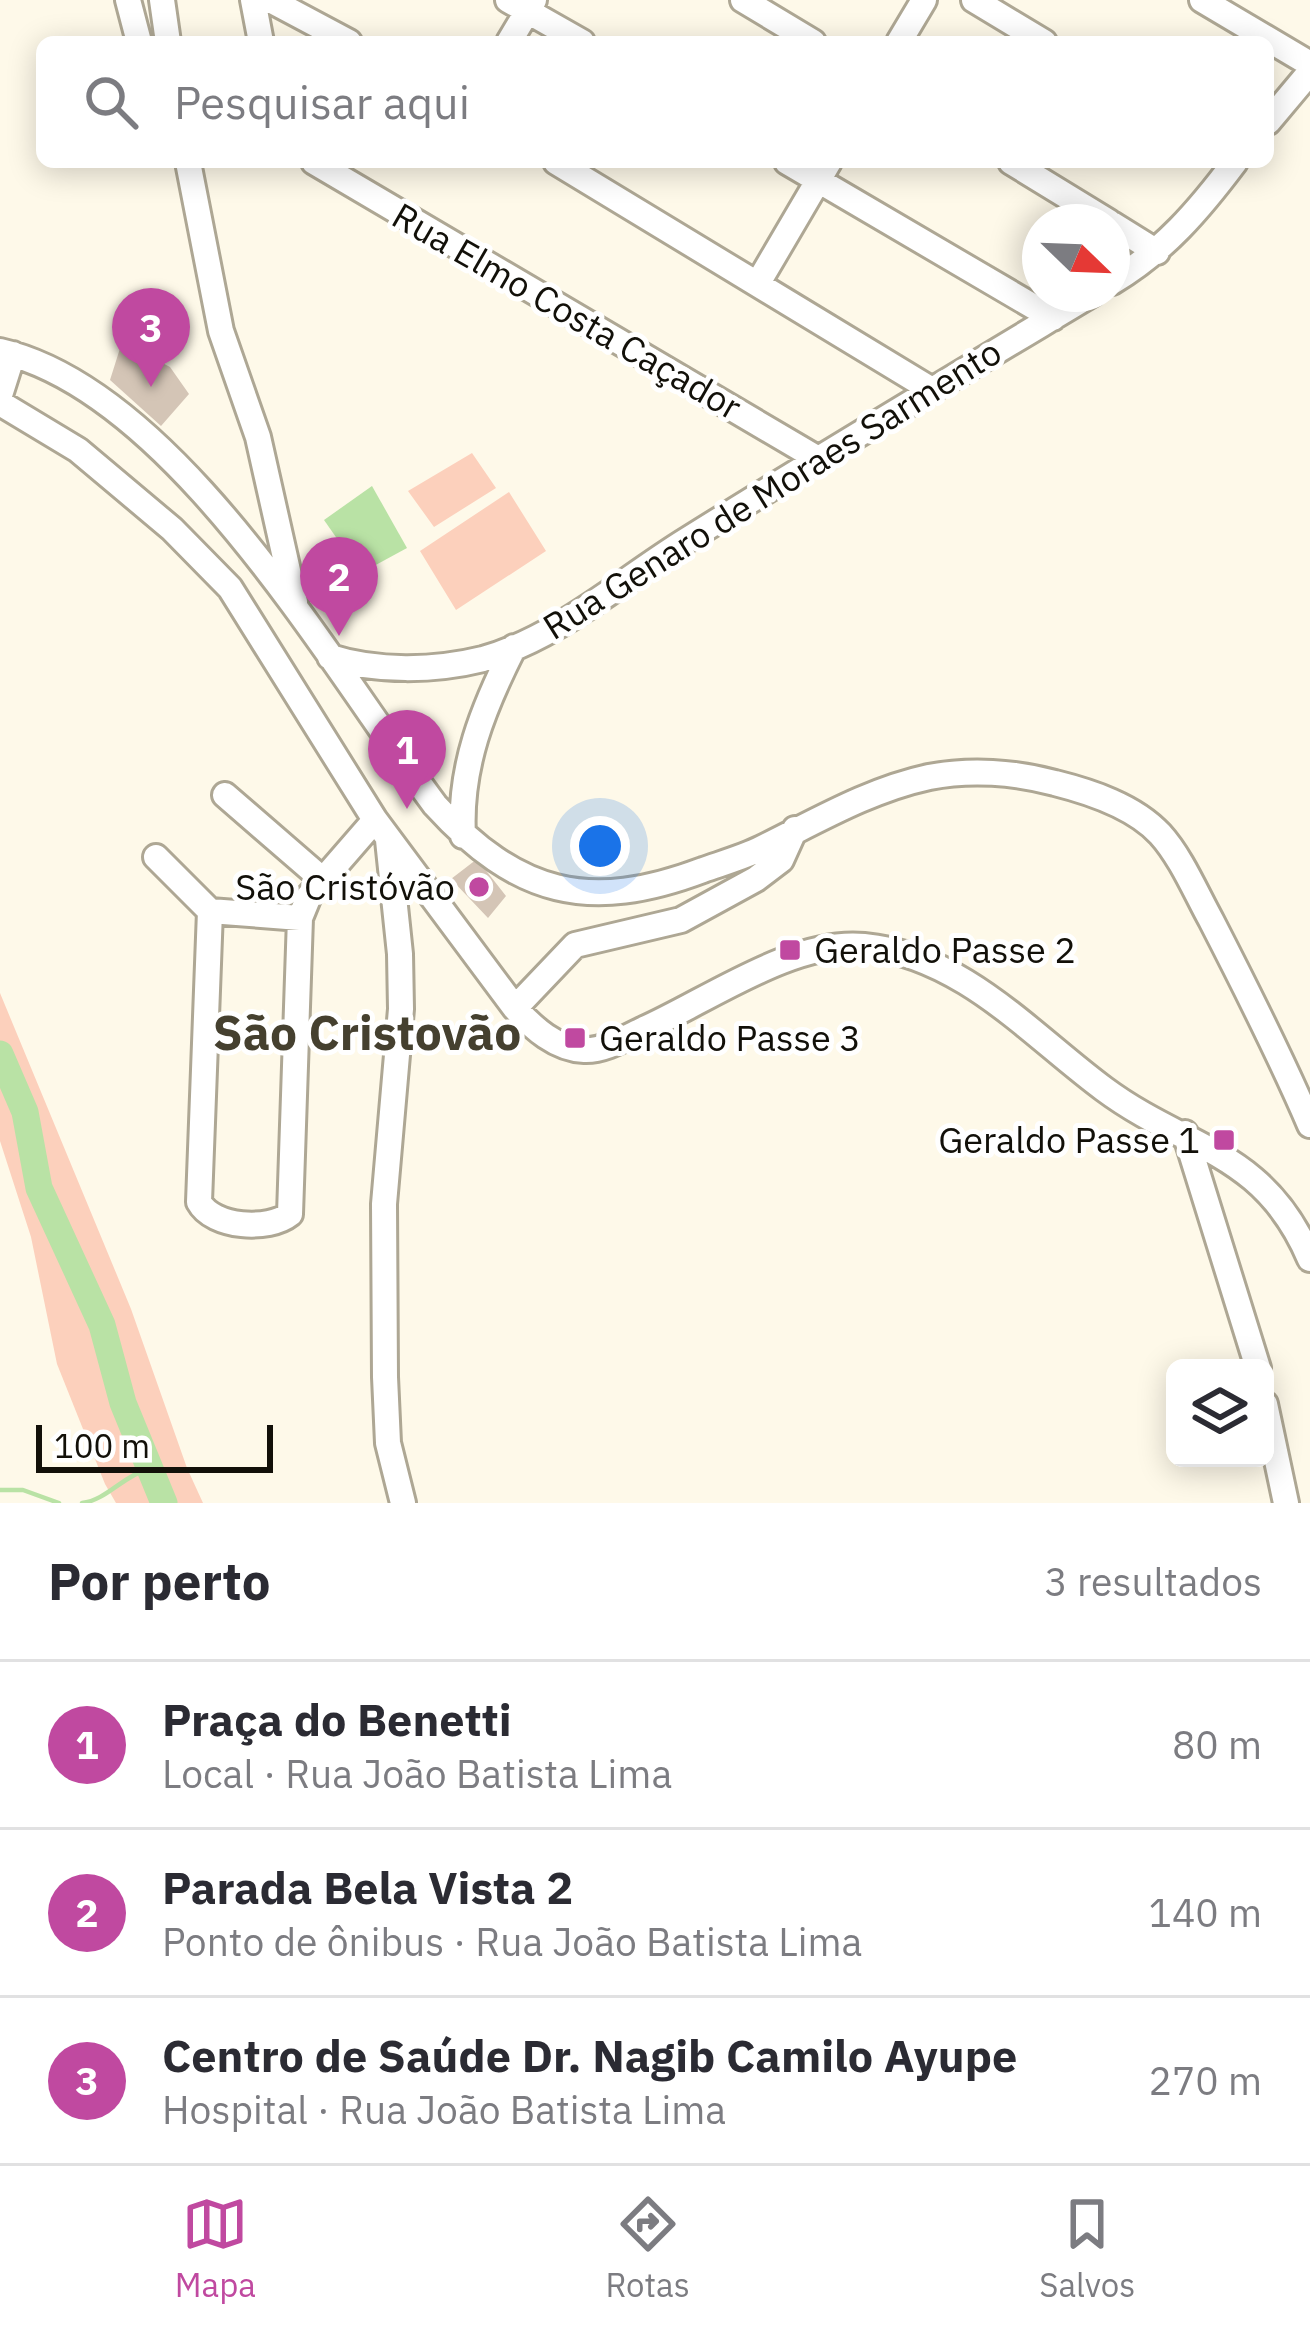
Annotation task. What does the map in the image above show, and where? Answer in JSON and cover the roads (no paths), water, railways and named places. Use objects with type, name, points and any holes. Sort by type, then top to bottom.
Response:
[{"type":"street","points":[[128,0],[138,36]]},
{"type":"street","points":[[162,0],[168,36]]},
{"type":"street","points":[[254,0],[260,36]]},
{"type":"street","points":[[270,0],[338,36]]},
{"type":"street","points":[[743,0],[804,36]]},
{"type":"street","points":[[903,36],[924,0]]},
{"type":"street","points":[[974,0],[1033,36]]},
{"type":"street","points":[[1202,0],[1259,36]]},
{"type":"street","points":[[511,36],[523,4],[573,36]]},
{"type":"street","points":[[1274,45],[1310,68],[1274,114]]},
{"type":"street","points":[[189,168],[221,331],[258,437],[297,610]]},
{"type":"street","name":"Rua Elmo Costa Caçador","points":[[324,168],[820,460]]},
{"type":"street","points":[[566,168],[932,390]]},
{"type":"street","points":[[1021,168],[1080,204]]},
{"type":"street","points":[[1130,270],[1185,226],[1230,168]]},
{"type":"street","points":[[758,284],[824,171],[1053,318]]},
{"type":"street","points":[[1130,235],[1157,252]]},
{"type":"street","name":"Rua Genaro de Moraes Sarmento","points":[[329,657],[356,666],[392,668],[455,664],[514,647],[1063,312]]},
{"type":"street","points":[[1310,1125],[1245,984],[1161,835],[1119,805],[1040,778],[973,771],[884,790],[763,848],[664,885],[590,895],[535,882],[508,870],[463,836],[410,772],[263,565],[169,459],[121,412],[75,381],[6,353],[0,399],[78,450],[172,529],[230,588],[382,829],[529,1024],[554,1041],[590,1051],[778,964],[829,948],[864,946],[939,970],[990,997],[1100,1087],[1226,1157],[1278,1202],[1310,1259]]},
{"type":"street","points":[[230,588],[263,565]]},
{"type":"street","name":"Rua Genaro de Moraes Sarmento","points":[[463,836],[461,798],[466,765],[514,647]]},
{"type":"street","points":[[225,795],[322,879]]},
{"type":"street","points":[[210,911],[199,1202],[203,1211],[221,1222],[278,1223],[290,1214],[293,1201],[300,918],[322,879],[382,829]]},
{"type":"street","points":[[382,829],[400,954],[401,1009],[374,1377],[403,1503]]},
{"type":"street","points":[[515,1008],[575,946],[681,920],[756,880],[782,860],[795,829]]},
{"type":"street","points":[[156,857],[210,911],[300,918]]},
{"type":"street","points":[[1185,1133],[1255,1359]]},
{"type":"street","points":[[1274,1446],[1286,1503]]},
{"type":"waterway","points":[[0,1054],[25,1112],[39,1188],[102,1325],[123,1403],[164,1503]]},
{"type":"waterway","points":[[82,1503],[147,1469]]},
{"type":"waterway","points":[[0,1490],[23,1490],[59,1503]]},
{"type":"place","name":"Centro de Saúde Dr. Nagib Camilo Ayupe","points":[[151,387]]},
{"type":"place","name":"Parada Bela Vista 2","points":[[339,636]]},
{"type":"place","name":"Praça do Benetti","points":[[407,809]]},
{"type":"place","name":"São Cristóvão","points":[[479,887]]},
{"type":"place","name":"Geraldo Passe 2","points":[[790,950]]},
{"type":"place","name":"Geraldo Passe 3","points":[[575,1038]]},
{"type":"place","name":"Geraldo Passe 1","points":[[1224,1140]]},
{"type":"district","name":"São Cristovão","points":[[367,1033]]}]
